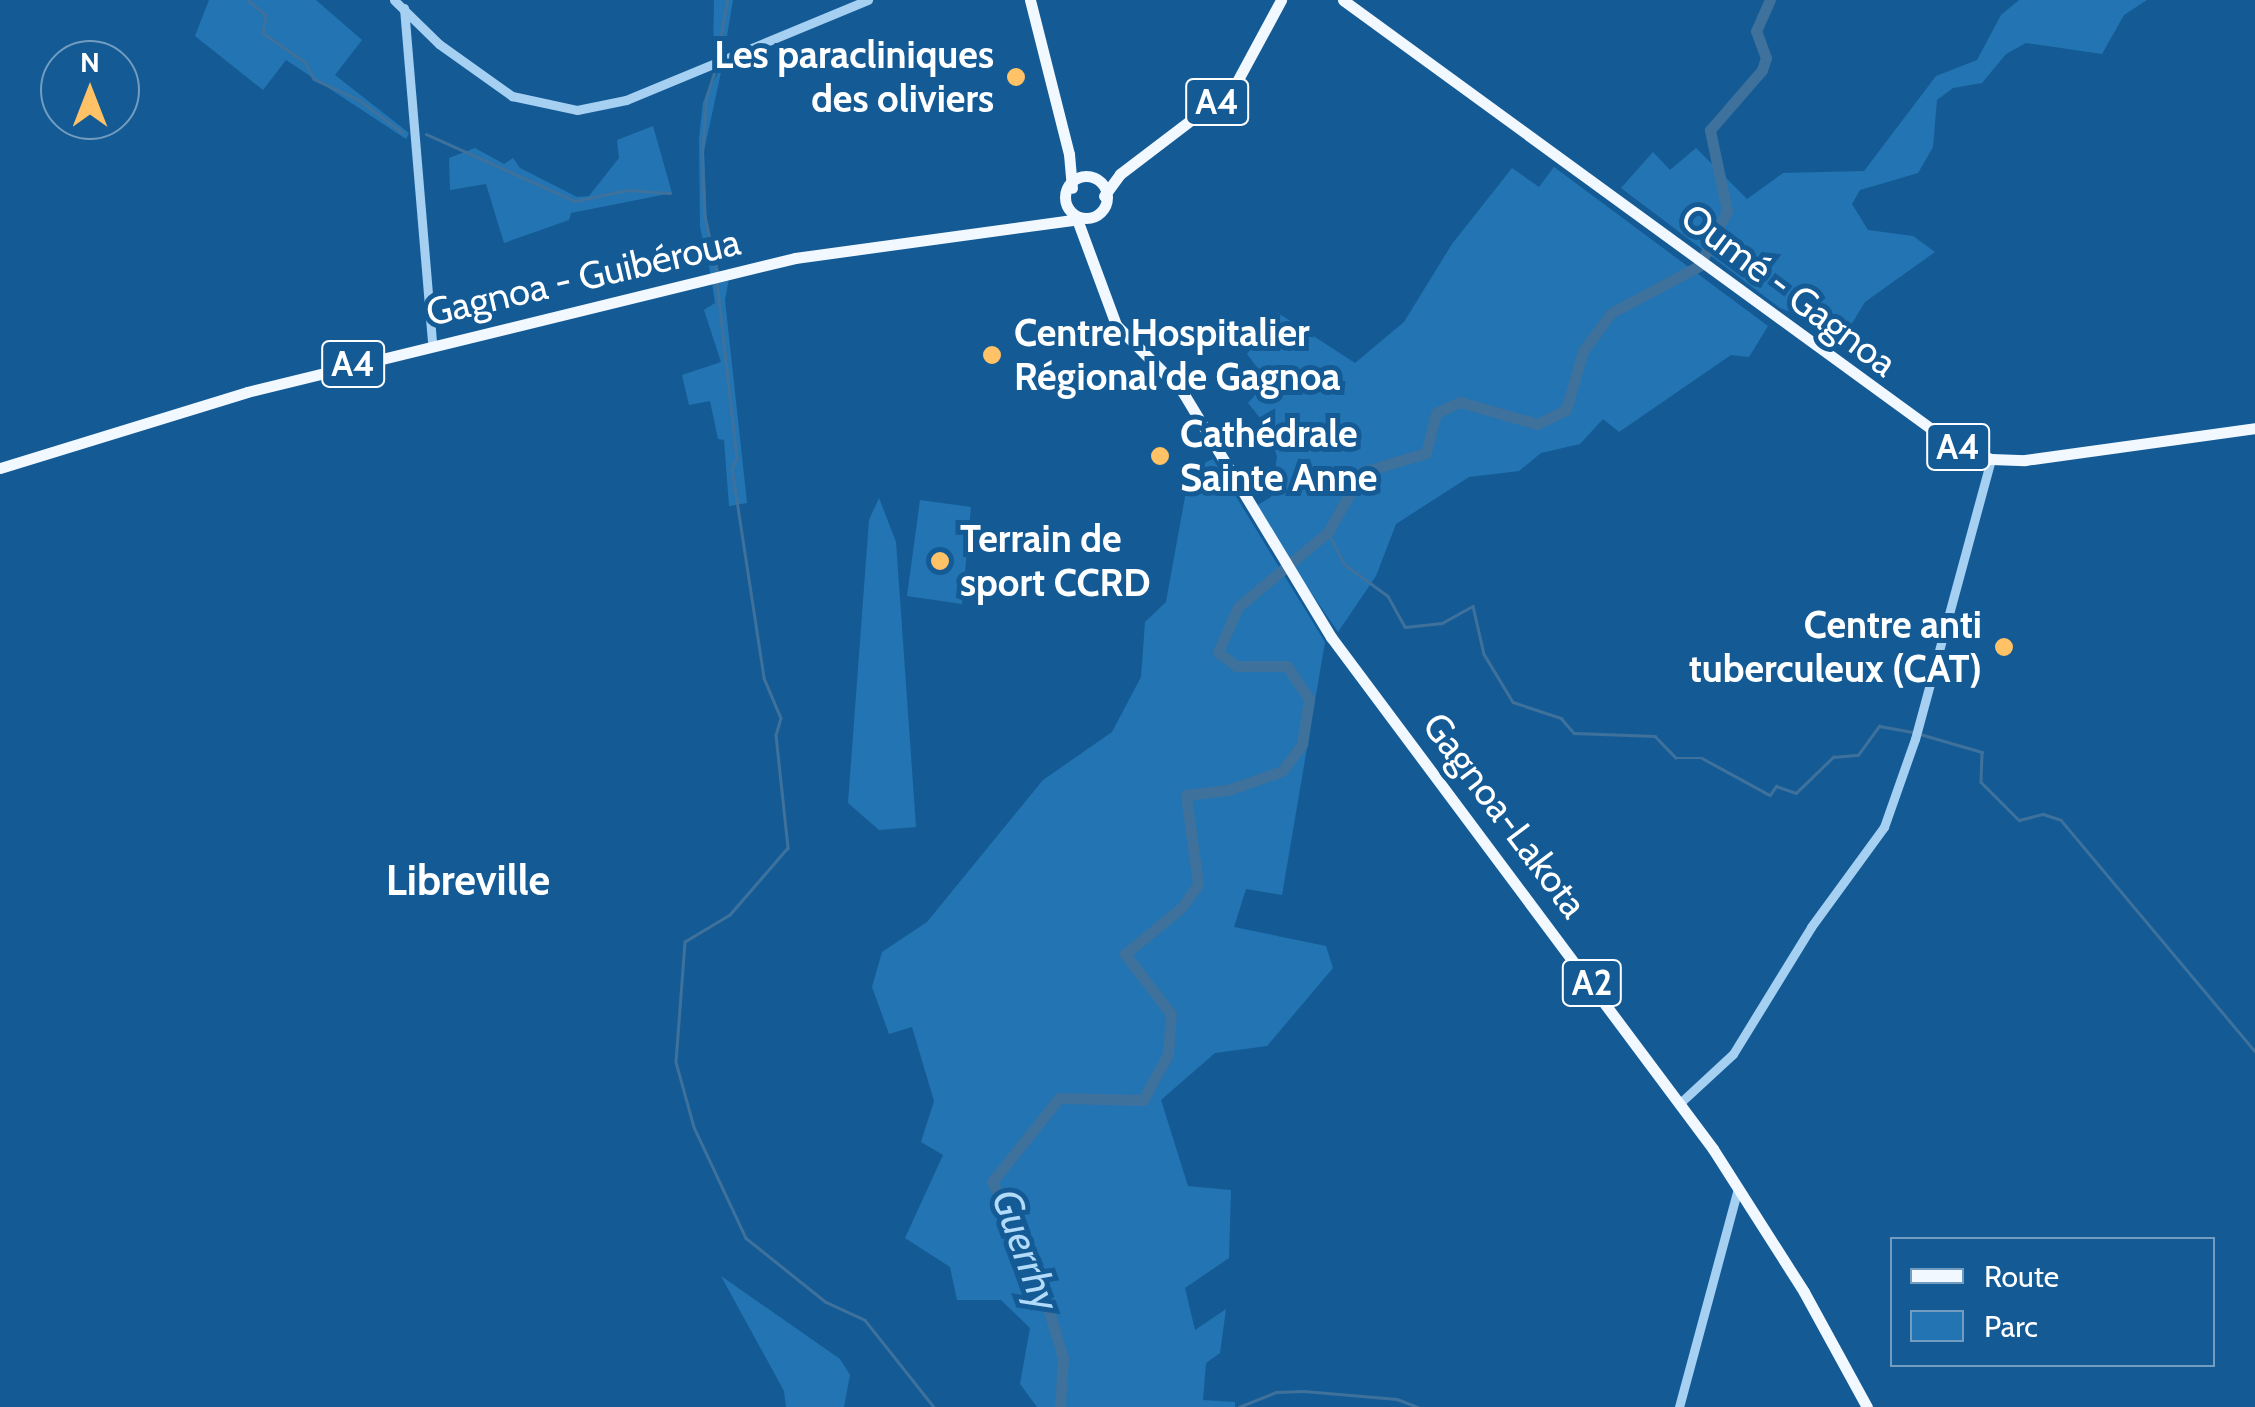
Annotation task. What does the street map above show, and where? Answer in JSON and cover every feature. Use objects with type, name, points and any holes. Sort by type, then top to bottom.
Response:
[{"type":"main road","name":"Gagnoa-Lakota","points":[[1030,0],[1069,154],[1069,194],[1076,221],[1098,262],[1116,325],[1182,391],[1331,637],[1680,1103],[1738,1188],[1867,1407]]},
{"type":"main road","name":"A4","points":[[1102,201],[1120,174],[1234,87],[1281,0]]},
{"type":"main road","name":"Oumé - Gagnoa","points":[[1344,0],[1931,432],[1990,459],[2038,460],[2255,428]]},
{"type":"main road","points":[[1069,154],[1093,173],[1120,174]]},
{"type":"main road","name":"Gagnoa-Lakota","points":[[1093,173],[1102,201],[1098,262]]},
{"type":"main road","points":[[1041,226],[1093,173]]},
{"type":"main road","points":[[1076,221],[1102,201]]},
{"type":"main road","name":"Gagnoa - Guibéroua","points":[[0,468],[232,396],[724,274],[846,250],[1076,221]]},
{"type":"street","points":[[394,0],[403,4],[439,44],[512,96],[551,108],[626,100],[854,2],[868,0]]},
{"type":"street","points":[[403,4],[432,344]]},
{"type":"street","points":[[1680,1103],[1734,1054],[1811,927],[1884,826],[1915,740],[1990,459]]},
{"type":"street","points":[[1679,1407],[1738,1188]]},
{"type":"green space","points":[[209,0],[316,0],[362,40],[335,75],[409,133],[406,139],[286,60],[263,90],[195,36]]},
{"type":"green space","points":[[714,0],[733,0],[724,54],[713,62]]},
{"type":"green space","points":[[2019,0],[2147,0],[2124,15],[2102,54],[2026,43],[2006,54],[1982,83],[1953,88],[1937,100],[1933,147],[1918,173],[1860,190],[1852,204],[1868,230],[1913,236],[1935,252],[1865,302],[1851,325],[1825,326],[1780,308],[1621,188],[1653,152],[1670,170],[1696,148],[1747,199],[1783,173],[1864,171],[1936,76],[1977,60],[2001,15]]},
{"type":"green space","points":[[723,63],[704,151],[707,222],[719,272],[711,276],[700,227],[699,138],[703,102]]},
{"type":"green space","points":[[653,126],[672,193],[571,213],[569,220],[504,243],[486,184],[450,190],[449,158],[475,148],[504,164],[513,158],[520,168],[577,197],[589,196],[619,158],[617,140]]},
{"type":"green space","points":[[1554,167],[1768,326],[1749,357],[1731,355],[1619,432],[1603,419],[1580,444],[1541,453],[1519,471],[1469,477],[1396,524],[1376,576],[1338,632],[1253,508],[1271,497],[1277,457],[1269,429],[1248,403],[1267,381],[1247,354],[1278,313],[1355,363],[1404,322],[1452,244],[1512,168],[1539,187]]},
{"type":"green space","points":[[729,278],[725,300],[747,503],[729,506],[724,440],[718,439],[710,401],[689,405],[682,375],[721,362],[704,310],[715,303],[712,282]]},
{"type":"green space","points":[[1213,459],[1325,642],[1282,895],[1246,889],[1234,927],[1326,946],[1333,968],[1267,1046],[1215,1053],[1161,1100],[1188,1186],[1231,1190],[1229,1258],[1185,1288],[1195,1330],[1226,1309],[1220,1353],[1206,1363],[1203,1400],[1235,1402],[1235,1407],[1037,1407],[1020,1384],[1030,1328],[1001,1300],[957,1300],[950,1267],[905,1238],[943,1155],[921,1142],[934,1101],[912,1027],[889,1034],[872,987],[882,952],[927,922],[1043,780],[1112,732],[1141,677],[1145,622],[1166,602],[1190,469]]},
{"type":"green space","points":[[879,498],[896,542],[916,827],[879,830],[848,803],[869,520]]},
{"type":"green space","name":"Terrain de sport CCRD","points":[[920,500],[971,507],[962,604],[907,596]]},
{"type":"green space","points":[[721,1276],[840,1359],[850,1375],[844,1407],[786,1407],[784,1391]]},
{"type":"waterway","points":[[248,0],[266,15],[263,33],[305,62],[314,79],[359,100],[402,132]]},
{"type":"waterway","points":[[717,57],[727,0]]},
{"type":"waterway","name":"Guerrhy","points":[[1060,1407],[1063,1358],[1036,1267],[992,1182],[1059,1098],[1143,1100],[1168,1054],[1171,1014],[1125,954],[1182,907],[1198,884],[1186,795],[1228,790],[1282,771],[1302,744],[1309,699],[1287,666],[1236,666],[1218,652],[1238,607],[1328,532],[1362,472],[1426,453],[1436,413],[1460,402],[1537,424],[1566,410],[1583,351],[1611,313],[1699,266],[1727,211],[1710,130],[1762,70],[1766,58],[1756,31],[1770,0]]},
{"type":"waterway","points":[[717,65],[706,98],[702,154],[704,214],[717,273]]},
{"type":"waterway","points":[[426,134],[575,201],[627,190],[670,193]]},
{"type":"waterway","points":[[717,281],[737,459],[732,468],[764,678],[781,718],[776,735],[788,848],[730,915],[685,942],[676,1062],[694,1127],[746,1238],[826,1302],[865,1320],[934,1407]]},
{"type":"waterway","points":[[1328,532],[1344,564],[1388,596],[1405,627],[1442,623],[1473,606],[1484,654],[1513,702],[1561,718],[1574,733],[1655,736],[1676,758],[1702,758],[1770,795],[1776,786],[1796,793],[1833,757],[1858,755],[1879,726],[1912,732]]},
{"type":"waterway","points":[[1920,734],[1982,752],[1981,782],[2019,820],[2043,814],[2061,820],[2255,1051]]},
{"type":"waterway","points":[[1239,1407],[1276,1392],[1304,1391],[1397,1399],[1418,1407]]},
{"type":"place","name":"Les paracliniques des oliviers","points":[[1016,77]]},
{"type":"place","name":"Centre Hospitalier Régional de Gagnoa","points":[[992,355]]},
{"type":"place","name":"Cathédrale Sainte Anne","points":[[1160,456]]},
{"type":"place","name":"Terrain de sport CCRD","points":[[940,561]]},
{"type":"place","name":"Centre anti tuberculeux (CAT)","points":[[2004,647]]},
{"type":"district","name":"Libreville","points":[[468,880]]}]
